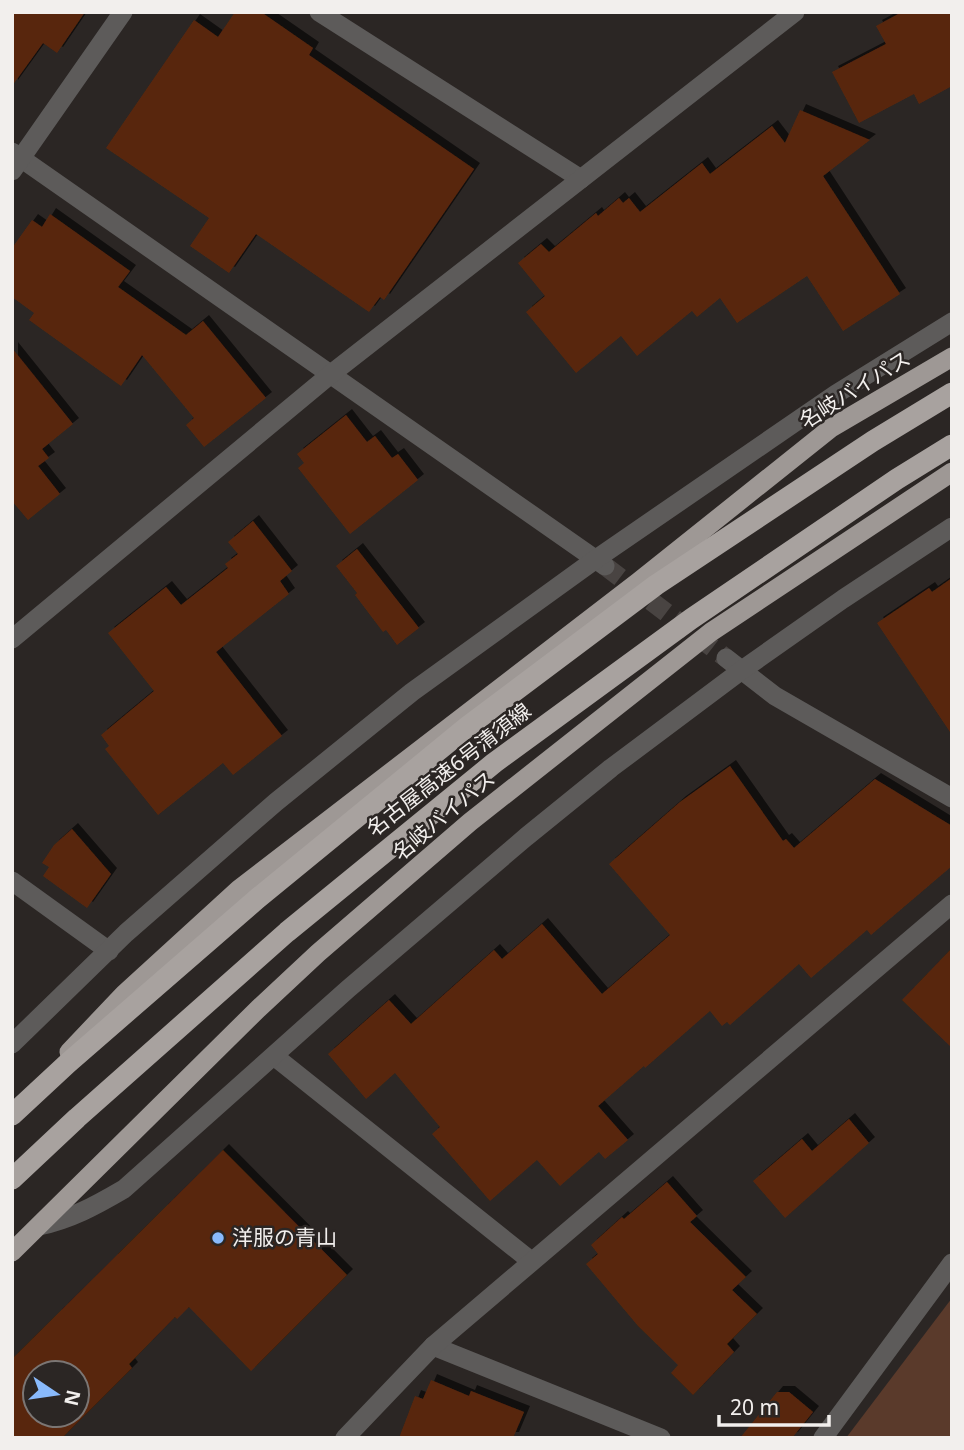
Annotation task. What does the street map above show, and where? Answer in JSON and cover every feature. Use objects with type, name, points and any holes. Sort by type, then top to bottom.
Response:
[{"type":"highway","name":"名岐バイパス","points":[[12,1113],[124,993],[239,889],[638,582],[831,428],[952,357]]},
{"type":"highway","name":"名古屋高速6号清須線","points":[[12,1113],[248,907],[467,727],[656,585],[873,441],[952,393]]},
{"type":"highway","name":"名古屋高速6号清須線","points":[[12,1179],[287,932],[494,763],[691,619],[897,479],[952,445]]},
{"type":"highway","name":"名岐バイパス","points":[[12,1252],[258,1009],[318,953],[470,822],[711,632],[952,472]]},
{"type":"street","points":[[124,12],[15,160],[331,374],[601,563]]},
{"type":"street","points":[[319,12],[581,179]]},
{"type":"street","points":[[12,639],[331,374],[795,12]]},
{"type":"street","points":[[12,1044],[126,933],[286,793],[412,692],[601,563],[835,394],[952,322]]},
{"type":"street","points":[[39,1226],[62,1221],[83,1212],[124,1189],[348,989],[734,664],[843,599],[952,527]]},
{"type":"street","points":[[734,664],[775,695],[952,798]]},
{"type":"street","points":[[12,881],[108,951]]},
{"type":"street","points":[[345,1438],[433,1346],[952,904]]},
{"type":"street","points":[[274,1056],[531,1261]]},
{"type":"street","points":[[824,1438],[952,1263]]},
{"type":"street","points":[[433,1346],[661,1438]]},
{"type":"shaded area","points":[[952,1298],[952,1438],[846,1438]]},
{"type":"building","points":[[12,12],[85,12],[57,53],[43,43],[12,86]]},
{"type":"building","points":[[235,12],[261,12],[313,48],[309,55],[474,169],[384,300],[380,297],[369,312],[256,234],[229,273],[190,246],[209,218],[106,148],[194,20],[218,37]]},
{"type":"building","points":[[902,12],[952,12],[952,86],[919,104],[914,94],[859,123],[832,72],[886,44],[876,26]]},
{"type":"building","points":[[800,110],[870,140],[823,176],[900,294],[843,331],[807,276],[737,323],[720,298],[697,317],[692,311],[637,356],[621,336],[576,373],[526,312],[545,296],[518,263],[541,244],[549,252],[596,213],[598,216],[619,198],[623,203],[629,198],[640,212],[702,163],[710,174],[772,126],[785,143]]},
{"type":"building","points":[[50,214],[130,271],[118,287],[186,335],[203,321],[266,398],[204,447],[186,425],[194,418],[142,355],[121,386],[29,320],[34,313],[12,297],[12,248],[32,220],[42,227]]},
{"type":"building","points":[[12,348],[73,424],[42,449],[49,458],[38,466],[60,494],[28,520],[12,501]]},
{"type":"building","points":[[346,415],[367,442],[375,436],[392,458],[398,454],[418,480],[350,534],[298,468],[304,463],[297,454]]},
{"type":"building","points":[[253,521],[292,571],[280,581],[289,594],[216,652],[282,736],[233,775],[223,763],[158,815],[105,749],[109,746],[101,735],[154,691],[108,633],[166,587],[181,605],[228,568],[225,564],[238,554],[228,542]]},
{"type":"building","points":[[357,549],[419,628],[397,645],[386,630],[383,632],[336,566]]},
{"type":"building","points":[[952,578],[952,735],[877,623],[929,588],[932,592]]},
{"type":"building","points":[[730,766],[783,841],[786,839],[794,848],[875,779],[952,826],[952,866],[871,935],[867,930],[811,978],[799,964],[730,1025],[727,1022],[722,1026],[710,1011],[645,1068],[644,1066],[598,1106],[628,1140],[605,1159],[599,1152],[560,1186],[537,1160],[490,1201],[432,1134],[440,1127],[395,1073],[366,1099],[328,1054],[389,1000],[411,1024],[494,950],[502,959],[542,924],[602,994],[670,935],[609,864],[680,802]]},
{"type":"building","points":[[72,829],[111,874],[87,908],[43,876],[49,867],[42,863],[54,845]]},
{"type":"building","points":[[952,948],[952,1048],[902,1000]]},
{"type":"building","points":[[849,1119],[869,1143],[785,1218],[753,1181],[802,1139],[812,1151]]},
{"type":"building","points":[[223,1150],[347,1275],[251,1371],[189,1307],[177,1319],[175,1317],[129,1364],[132,1368],[91,1409],[91,1359],[21,1359],[21,1429],[71,1429],[62,1438],[12,1438],[12,1359]]},
{"type":"building","points":[[667,1182],[697,1216],[690,1222],[746,1277],[732,1290],[757,1314],[727,1344],[734,1352],[693,1395],[671,1373],[678,1365],[638,1326],[586,1264],[598,1254],[591,1245]]},
{"type":"building","points":[[431,1380],[469,1396],[471,1391],[524,1412],[513,1438],[399,1438],[415,1396],[423,1399]]},
{"type":"building","points":[[777,1392],[789,1392],[813,1412],[792,1438],[740,1438]]},
{"type":"tunnel","points":[[605,566],[726,658]]},
{"type":"place","name":"洋服の青山","points":[[218,1238]]}]
